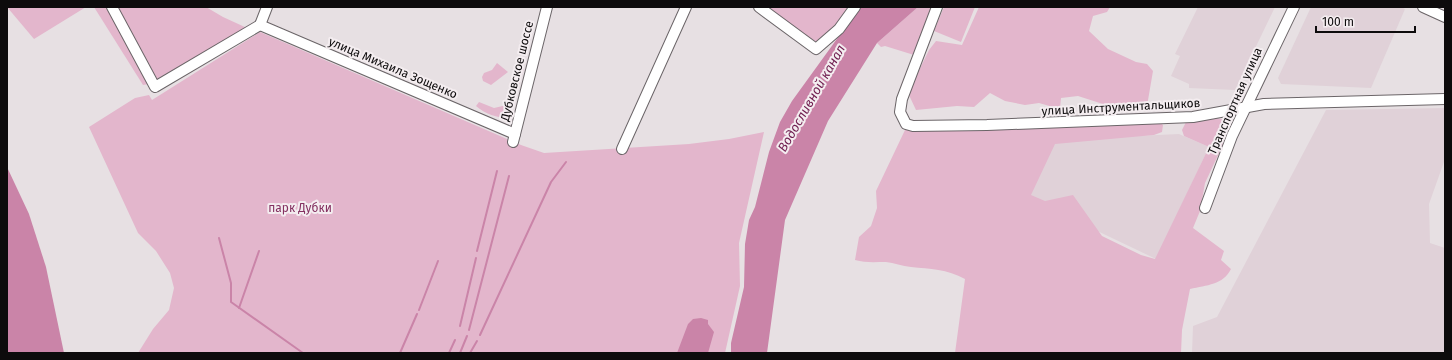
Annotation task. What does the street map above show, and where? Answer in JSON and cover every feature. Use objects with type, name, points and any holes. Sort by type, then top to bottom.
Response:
[{"type":"street","points":[[112,7],[155,87],[260,25],[267,7]]},
{"type":"street","name":"Дубковское шоссе","points":[[514,138],[547,7]]},
{"type":"street","points":[[622,149],[686,7]]},
{"type":"street","points":[[759,7],[816,49],[839,29],[855,7]]},
{"type":"street","name":"улица Инструментальщиков","points":[[937,7],[902,99],[900,112],[906,124],[923,127],[1193,117],[1246,106],[1445,99]]},
{"type":"street","name":"Транспортная улица","points":[[1205,208],[1232,136],[1294,7]]},
{"type":"street","points":[[1423,7],[1445,17]]},
{"type":"street","name":"улица Михаила Зощенко","points":[[260,25],[514,138]]},
{"type":"shaded area","points":[[1198,7],[1275,7],[1235,90],[1189,88],[1189,84],[1171,76],[1180,56],[1175,54]]},
{"type":"shaded area","points":[[1311,7],[1401,7],[1405,9],[1371,88],[1281,84],[1278,78]]},
{"type":"shaded area","points":[[1445,108],[1445,159],[1429,204],[1430,243],[1445,248],[1445,353],[1192,353],[1193,326],[1217,317],[1326,110]]},
{"type":"shaded area","points":[[1179,134],[1209,147],[1156,259],[1024,196],[1051,140]]},
{"type":"green space","points":[[7,7],[86,7],[34,39]]},
{"type":"green space","points":[[94,7],[109,7],[149,84],[143,85]]},
{"type":"green space","points":[[118,7],[206,7],[247,28],[157,79]]},
{"type":"green space","points":[[763,7],[852,7],[835,28],[817,42]]},
{"type":"green space","points":[[918,7],[933,7],[914,55],[885,46],[881,47],[877,43]]},
{"type":"green space","points":[[944,7],[975,7],[961,42],[934,31]]},
{"type":"green space","points":[[979,7],[1110,7],[1107,12],[1093,16],[1089,31],[1108,49],[1136,62],[1147,64],[1153,71],[1147,106],[1106,105],[1078,96],[1061,98],[1060,109],[1039,103],[1025,105],[1005,101],[990,93],[974,107],[957,106],[916,110],[908,93],[929,50],[936,41],[962,45]]},
{"type":"green space","name":"парк Дубки","points":[[260,32],[521,145],[544,153],[689,144],[729,139],[764,132],[739,243],[740,286],[725,353],[138,353],[153,329],[169,310],[174,288],[170,273],[156,251],[138,233],[89,127],[135,98],[149,95],[152,100]]},
{"type":"green space","points":[[497,63],[508,72],[491,85],[483,81],[482,77],[484,73],[492,70]]},
{"type":"green space","points":[[521,67],[524,68],[509,118],[491,115],[476,106],[479,102],[494,108],[507,105]]},
{"type":"green space","points":[[1216,118],[1231,121],[1220,151],[1205,183],[1200,211],[1193,228],[1224,251],[1221,260],[1231,269],[1224,278],[1214,284],[1190,289],[1182,330],[1181,353],[955,353],[965,279],[952,273],[938,270],[908,267],[886,262],[866,262],[855,260],[859,237],[871,226],[877,208],[876,191],[905,130],[1159,122],[1163,125],[1162,132],[1154,135],[1055,144],[1031,195],[1045,201],[1073,195],[1102,236],[1141,255],[1155,259],[1209,147],[1184,136],[1182,130],[1186,122]]},
{"type":"water","name":"Водосливной канал","points":[[860,7],[918,7],[877,43],[828,121],[785,220],[767,353],[731,353],[731,343],[744,287],[745,244],[749,220],[755,207],[769,152],[780,122],[792,101]]},
{"type":"water","points":[[7,167],[29,214],[46,267],[64,353],[7,353]]},
{"type":"water","points":[[701,318],[708,320],[708,324],[714,332],[708,353],[677,353],[688,324],[693,319]]},
{"type":"waterway","points":[[480,335],[551,182],[566,162]]},
{"type":"waterway","points":[[477,251],[497,171]]},
{"type":"waterway","points":[[469,330],[509,176]]},
{"type":"waterway","points":[[219,238],[231,283],[231,302],[303,353]]},
{"type":"waterway","points":[[239,308],[259,251]]},
{"type":"waterway","points":[[460,326],[476,258]]},
{"type":"waterway","points":[[419,310],[438,261]]},
{"type":"waterway","points":[[400,353],[417,314]]},
{"type":"waterway","points":[[460,353],[467,336]]},
{"type":"waterway","points":[[449,353],[455,340]]},
{"type":"waterway","points":[[470,353],[477,341]]}]
